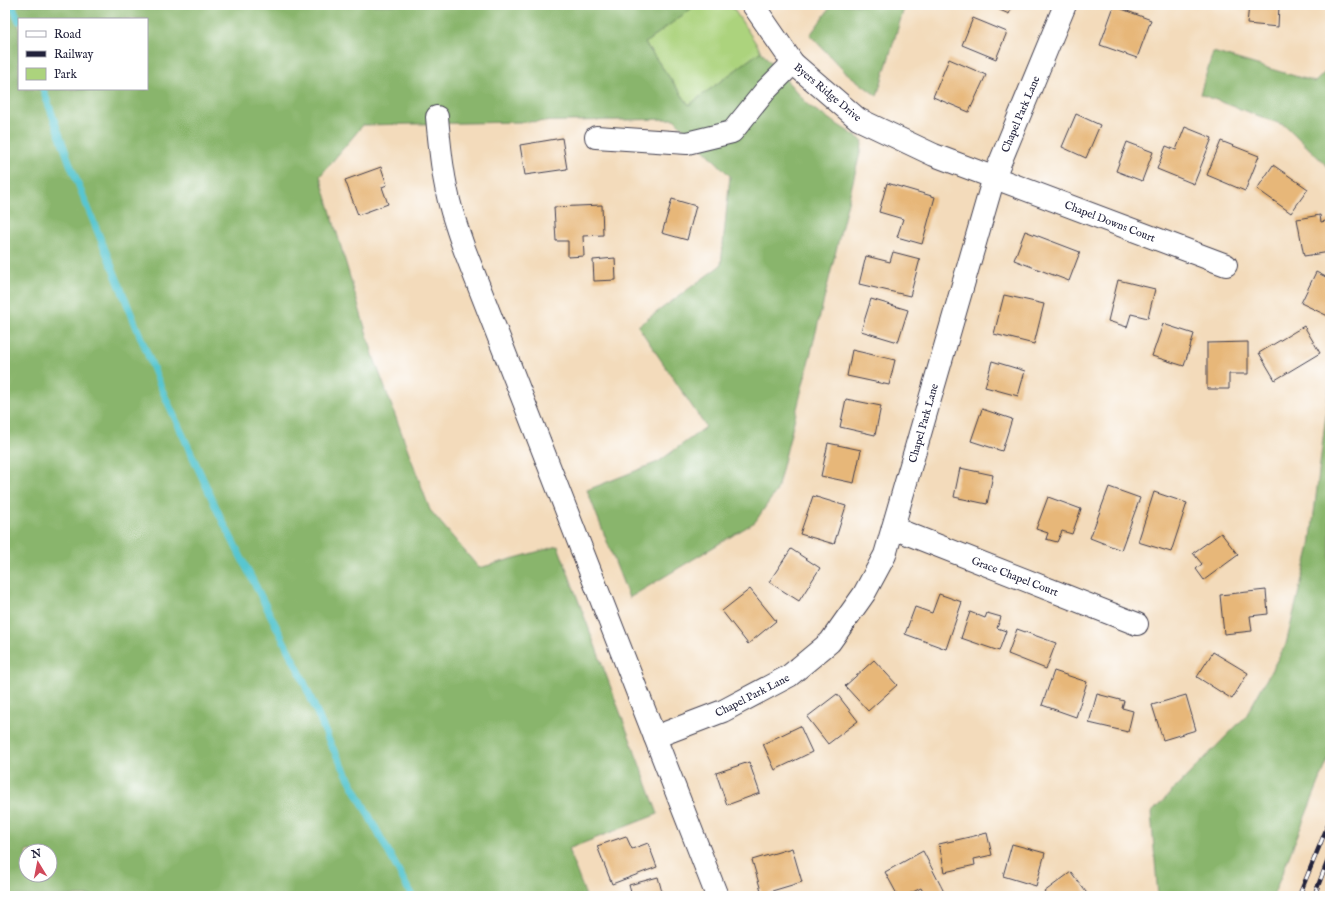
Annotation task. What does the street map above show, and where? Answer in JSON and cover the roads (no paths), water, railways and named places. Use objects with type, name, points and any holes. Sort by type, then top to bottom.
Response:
[{"type":"street","name":"Byers Ridge Drive","points":[[753,5],[793,63],[858,119],[934,155],[994,177]]},
{"type":"street","name":"Chapel Park Lane","points":[[655,737],[723,711],[789,676],[830,642],[864,594],[885,555],[994,177],[1065,5]]},
{"type":"street","points":[[596,137],[687,142],[732,132],[766,90],[793,63]]},
{"type":"street","points":[[437,117],[441,159],[446,188],[465,251],[717,896]]},
{"type":"street","name":"Chapel Downs Court","points":[[994,177],[1226,265]]},
{"type":"street","name":"Grace Chapel Court","points":[[893,528],[1137,624]]},
{"type":"waterway","points":[[12,5],[18,19]]},
{"type":"waterway","points":[[43,90],[70,164],[163,392],[219,514],[300,673],[330,743],[412,896]]},
{"type":"railway","points":[[1299,896],[1330,820]]},
{"type":"railway","points":[[1314,896],[1330,855]]}]
